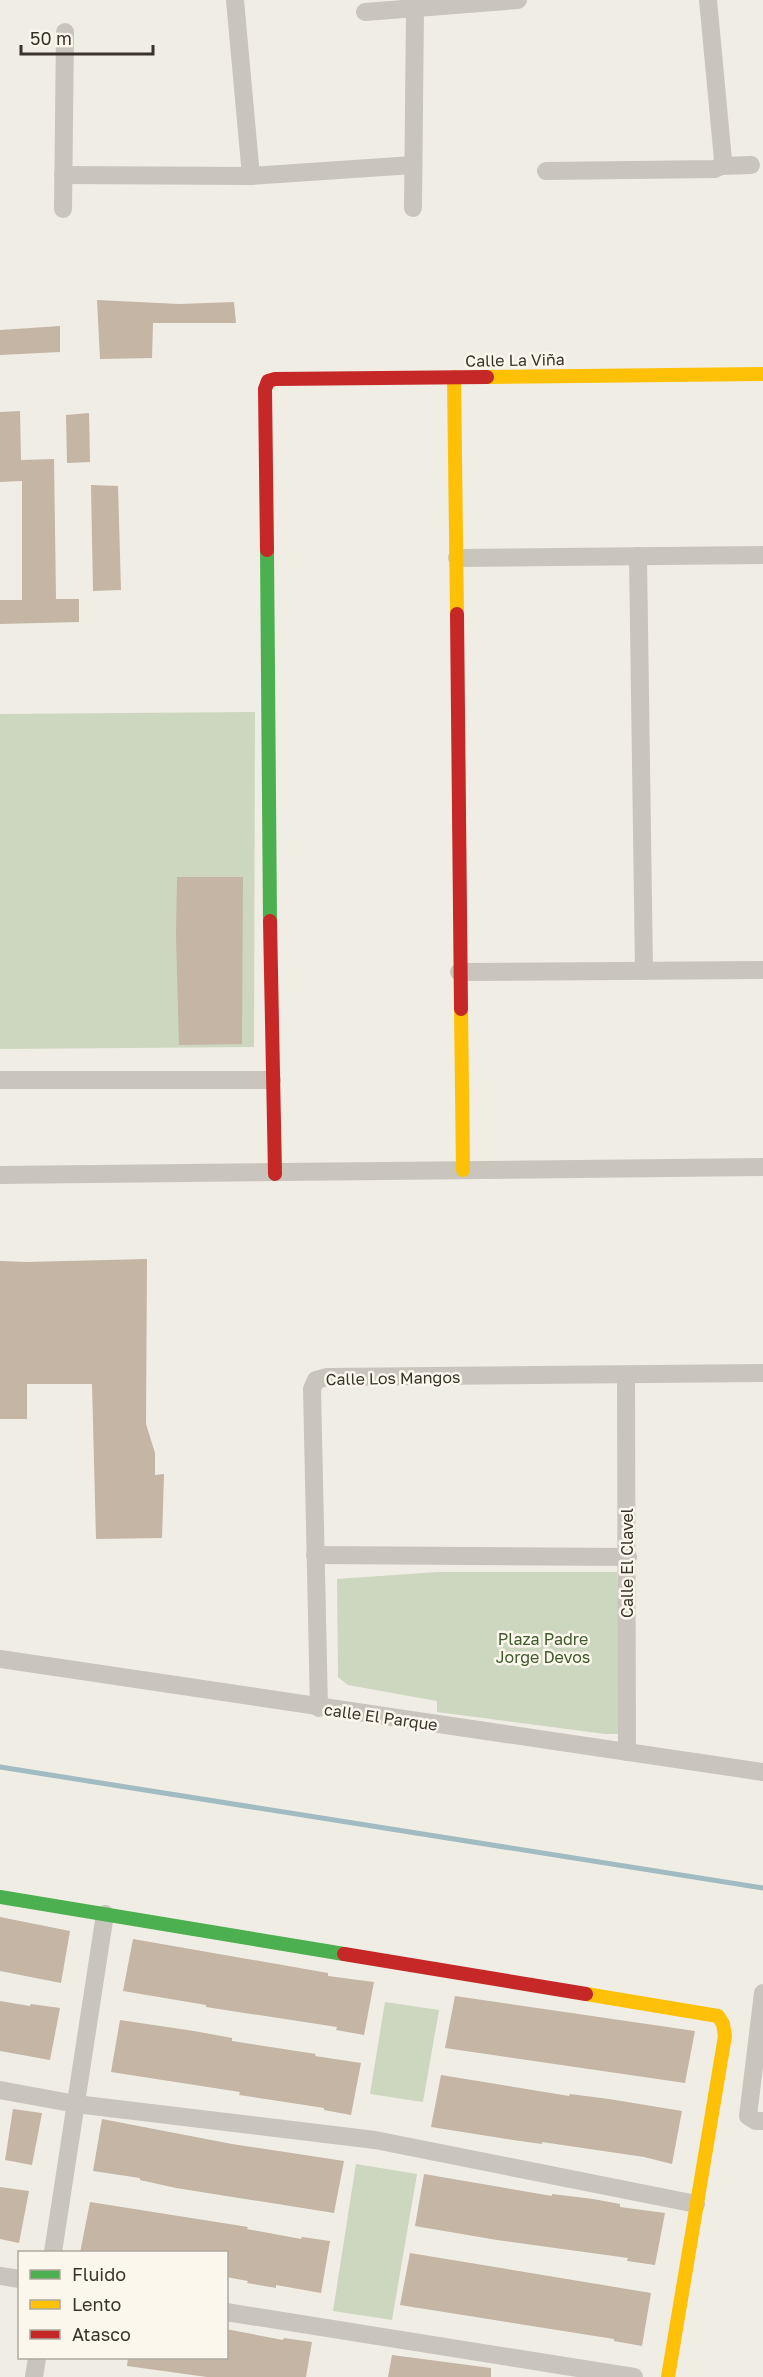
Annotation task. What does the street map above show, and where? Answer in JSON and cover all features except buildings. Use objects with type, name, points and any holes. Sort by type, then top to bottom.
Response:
[{"type":"street","points":[[235,0],[251,176]]},
{"type":"street","points":[[366,12],[518,0]]},
{"type":"street","points":[[708,0],[723,160],[721,166]]},
{"type":"street","points":[[413,208],[415,8]]},
{"type":"street","points":[[63,209],[65,32]]},
{"type":"street","points":[[63,175],[251,176],[413,165]]},
{"type":"street","points":[[546,171],[715,169],[721,166],[751,165]]},
{"type":"street","name":"Calle La Viña","points":[[272,1080],[265,401],[268,381],[275,379],[763,374]]},
{"type":"street","points":[[454,377],[463,1170]]},
{"type":"street","points":[[457,558],[763,555]]},
{"type":"street","points":[[638,556],[644,971]]},
{"type":"street","points":[[459,972],[763,970]]},
{"type":"street","points":[[0,1080],[272,1080],[275,1174]]},
{"type":"street","points":[[0,1175],[275,1174],[763,1167]]},
{"type":"street","name":"Calle Los Mangos","points":[[319,1708],[312,1389],[316,1380],[327,1377],[763,1373]]},
{"type":"street","name":"Calle El Clavel","points":[[626,1375],[627,1752]]},
{"type":"street","points":[[315,1555],[627,1557]]},
{"type":"street","name":"calle El Parque","points":[[0,1659],[763,1772]]},
{"type":"street","points":[[0,1897],[717,2016],[723,2024],[725,2036],[668,2377]]},
{"type":"street","points":[[53,2251],[105,1914]]},
{"type":"street","points":[[763,1993],[748,2116],[756,2121],[763,2121]]},
{"type":"street","points":[[0,2090],[76,2104],[375,2140],[696,2204]]},
{"type":"street","points":[[0,2276],[18,2280]]},
{"type":"street","points":[[228,2312],[634,2377]]},
{"type":"street","points":[[34,2377],[37,2359]]},
{"type":"green space","points":[[255,712],[254,1047],[0,1049],[0,714]]},
{"type":"green space","name":"Plaza Padre Jorge Devos","points":[[438,1572],[617,1572],[623,1727],[619,1734],[437,1712],[437,1701],[348,1685],[338,1677],[337,1579]]},
{"type":"green space","points":[[385,2002],[439,2010],[423,2102],[370,2094]]},
{"type":"green space","points":[[356,2164],[417,2174],[392,2320],[333,2311]]},
{"type":"waterway","points":[[0,1767],[763,1888]]},
{"type":"traffic: fast","points":[[267,550],[270,921]]},
{"type":"traffic: fast","points":[[0,1897],[344,1954]]},
{"type":"traffic: slow","points":[[487,377],[763,374]]},
{"type":"traffic: slow","points":[[454,377],[457,614]]},
{"type":"traffic: slow","points":[[461,1009],[463,1170]]},
{"type":"traffic: slow","points":[[586,1994],[718,2016],[723,2024],[725,2036],[668,2377]]},
{"type":"traffic: jam","points":[[267,550],[265,389],[268,381],[275,379],[487,377]]},
{"type":"traffic: jam","points":[[457,614],[461,1009]]},
{"type":"traffic: jam","points":[[270,921],[275,1174]]},
{"type":"traffic: jam","points":[[344,1954],[586,1994]]}]
